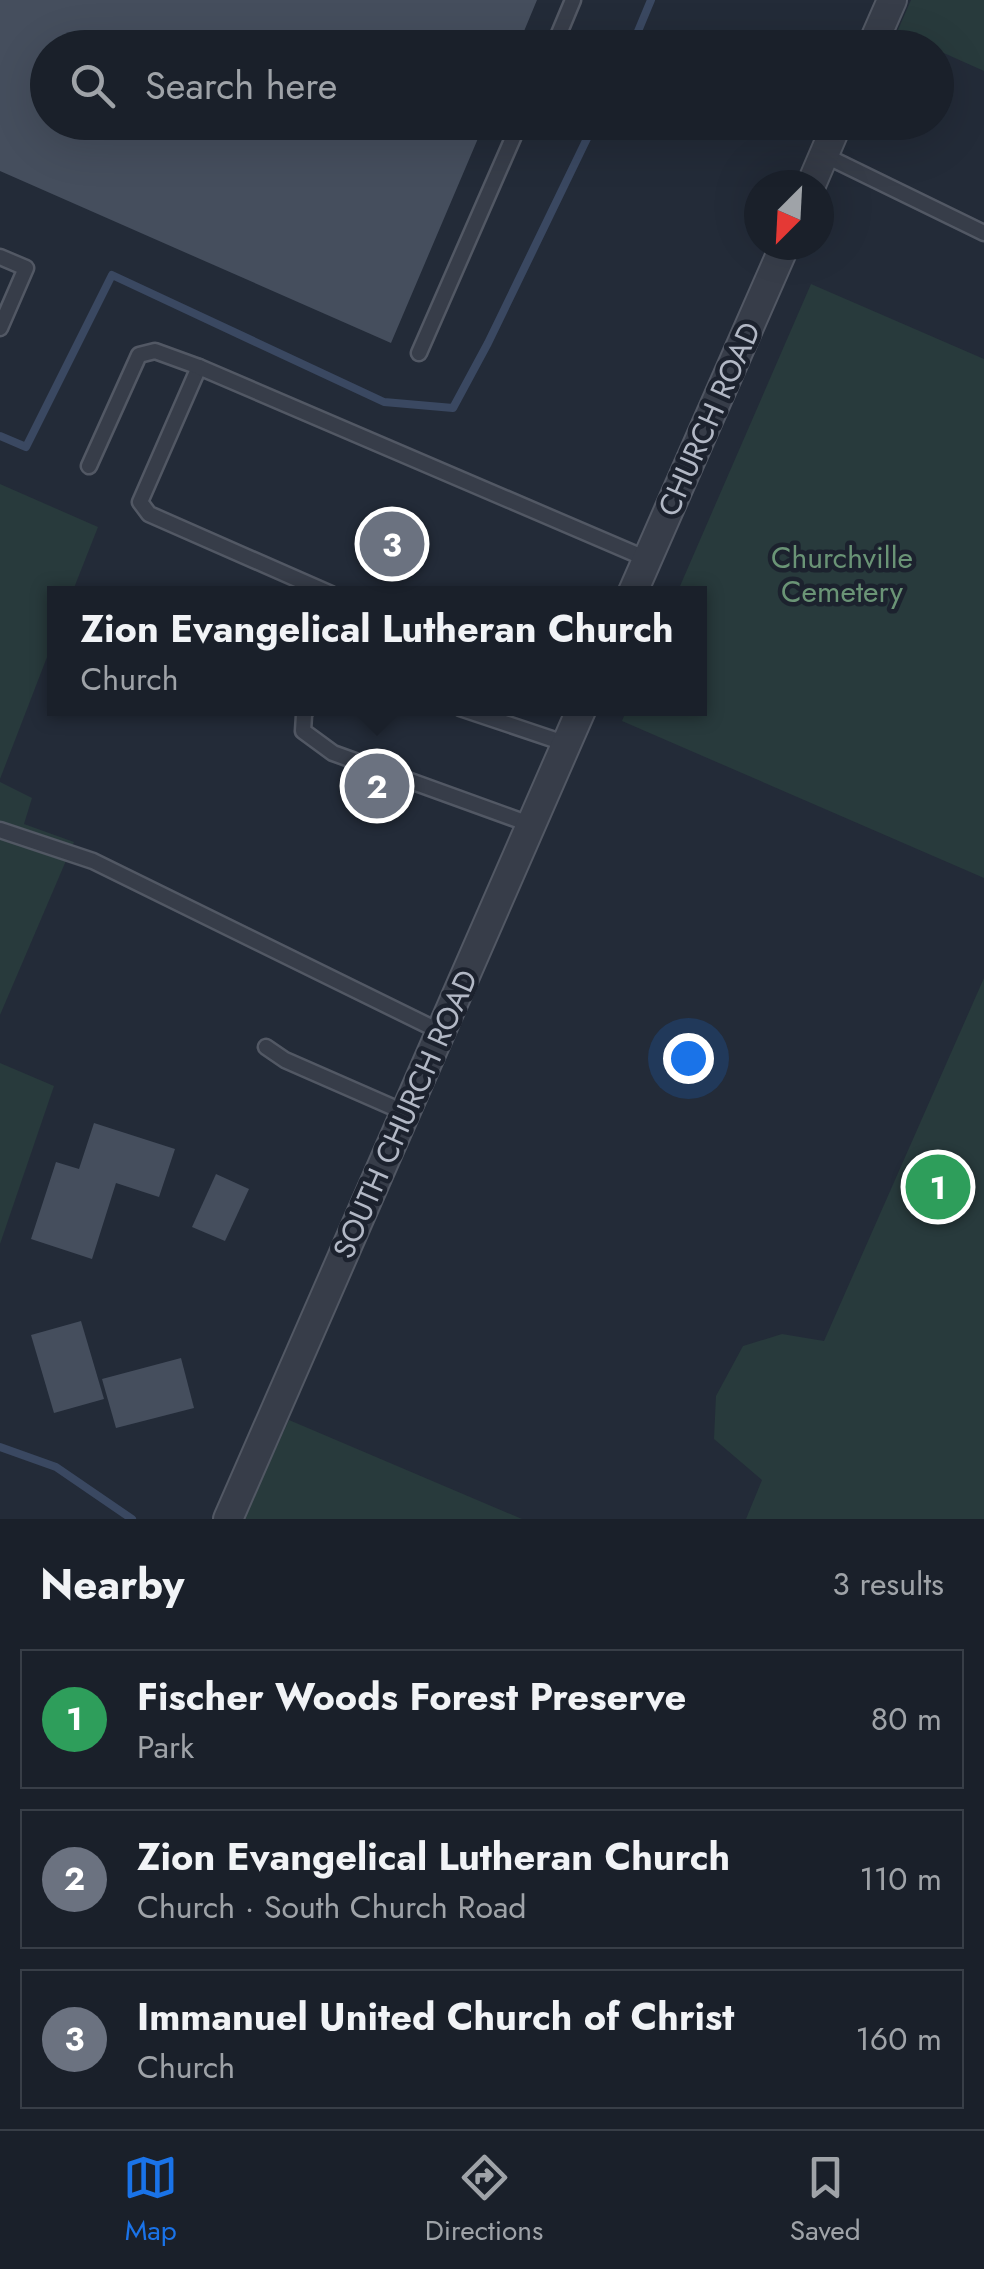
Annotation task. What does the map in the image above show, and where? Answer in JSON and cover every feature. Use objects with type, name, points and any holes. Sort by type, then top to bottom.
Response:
[{"type":"street","points":[[879,30],[892,0]]},
{"type":"street","points":[[818,170],[830,140]]},
{"type":"street","name":"CHURCH ROAD","points":[[636,586],[778,260]]},
{"type":"street","name":"SOUTH CHURCH ROAD","points":[[228,1519],[578,716]]},
{"type":"lane","points":[[560,30],[573,0]]},
{"type":"lane","points":[[420,353],[512,140]]},
{"type":"lane","points":[[824,155],[984,233]]},
{"type":"lane","points":[[0,257],[26,268],[0,328]]},
{"type":"lane","points":[[90,466],[138,354],[155,351],[648,559]]},
{"type":"lane","points":[[199,367],[140,502],[149,514],[313,586]]},
{"type":"lane","points":[[304,716],[304,732],[332,752],[532,824]]},
{"type":"lane","points":[[484,716],[566,744]]},
{"type":"lane","points":[[0,830],[93,860],[441,1032]]},
{"type":"lane","points":[[266,1047],[285,1060],[406,1113]]},
{"type":"green space","points":[[911,0],[984,0],[984,71],[954,58],[954,30],[898,30]]},
{"type":"green space","name":"Churchville Cemetery","points":[[811,284],[984,359],[984,878],[622,721],[624,716],[707,716],[707,586],[680,586]]},
{"type":"green space","points":[[0,484],[98,527],[75,586],[47,586],[47,657],[0,779]]},
{"type":"green space","points":[[0,782],[32,798],[24,824],[74,842],[0,1015]]},
{"type":"green space","points":[[984,978],[984,1519],[746,1519],[762,1480],[714,1439],[716,1396],[743,1346],[782,1334],[824,1341]]},
{"type":"green space","points":[[0,1063],[54,1086],[0,1244]]},
{"type":"green space","points":[[289,1420],[522,1519],[243,1519]]},
{"type":"building","points":[[0,0],[537,0],[524,30],[30,30],[30,140],[477,140],[391,343],[0,171]]},
{"type":"building","points":[[94,1123],[175,1149],[159,1197],[116,1183],[92,1259],[31,1239],[56,1162],[79,1169]]},
{"type":"building","points":[[216,1174],[249,1189],[225,1241],[192,1227]]},
{"type":"building","points":[[81,1321],[104,1399],[54,1413],[31,1335]]},
{"type":"building","points":[[181,1358],[194,1408],[116,1428],[102,1379]]},
{"type":"waterway","points":[[638,30],[651,0]]},
{"type":"waterway","points":[[0,436],[26,447],[112,275],[384,402],[453,408],[586,140]]},
{"type":"waterway","points":[[0,1447],[56,1467],[132,1519]]},
{"type":"place","name":"Immanuel United Church of Christ","points":[[392,544]]},
{"type":"place","name":"Zion Evangelical Lutheran Church","points":[[377,786]]},
{"type":"place","name":"Fischer Woods Forest Preserve","points":[[938,1187]]}]
